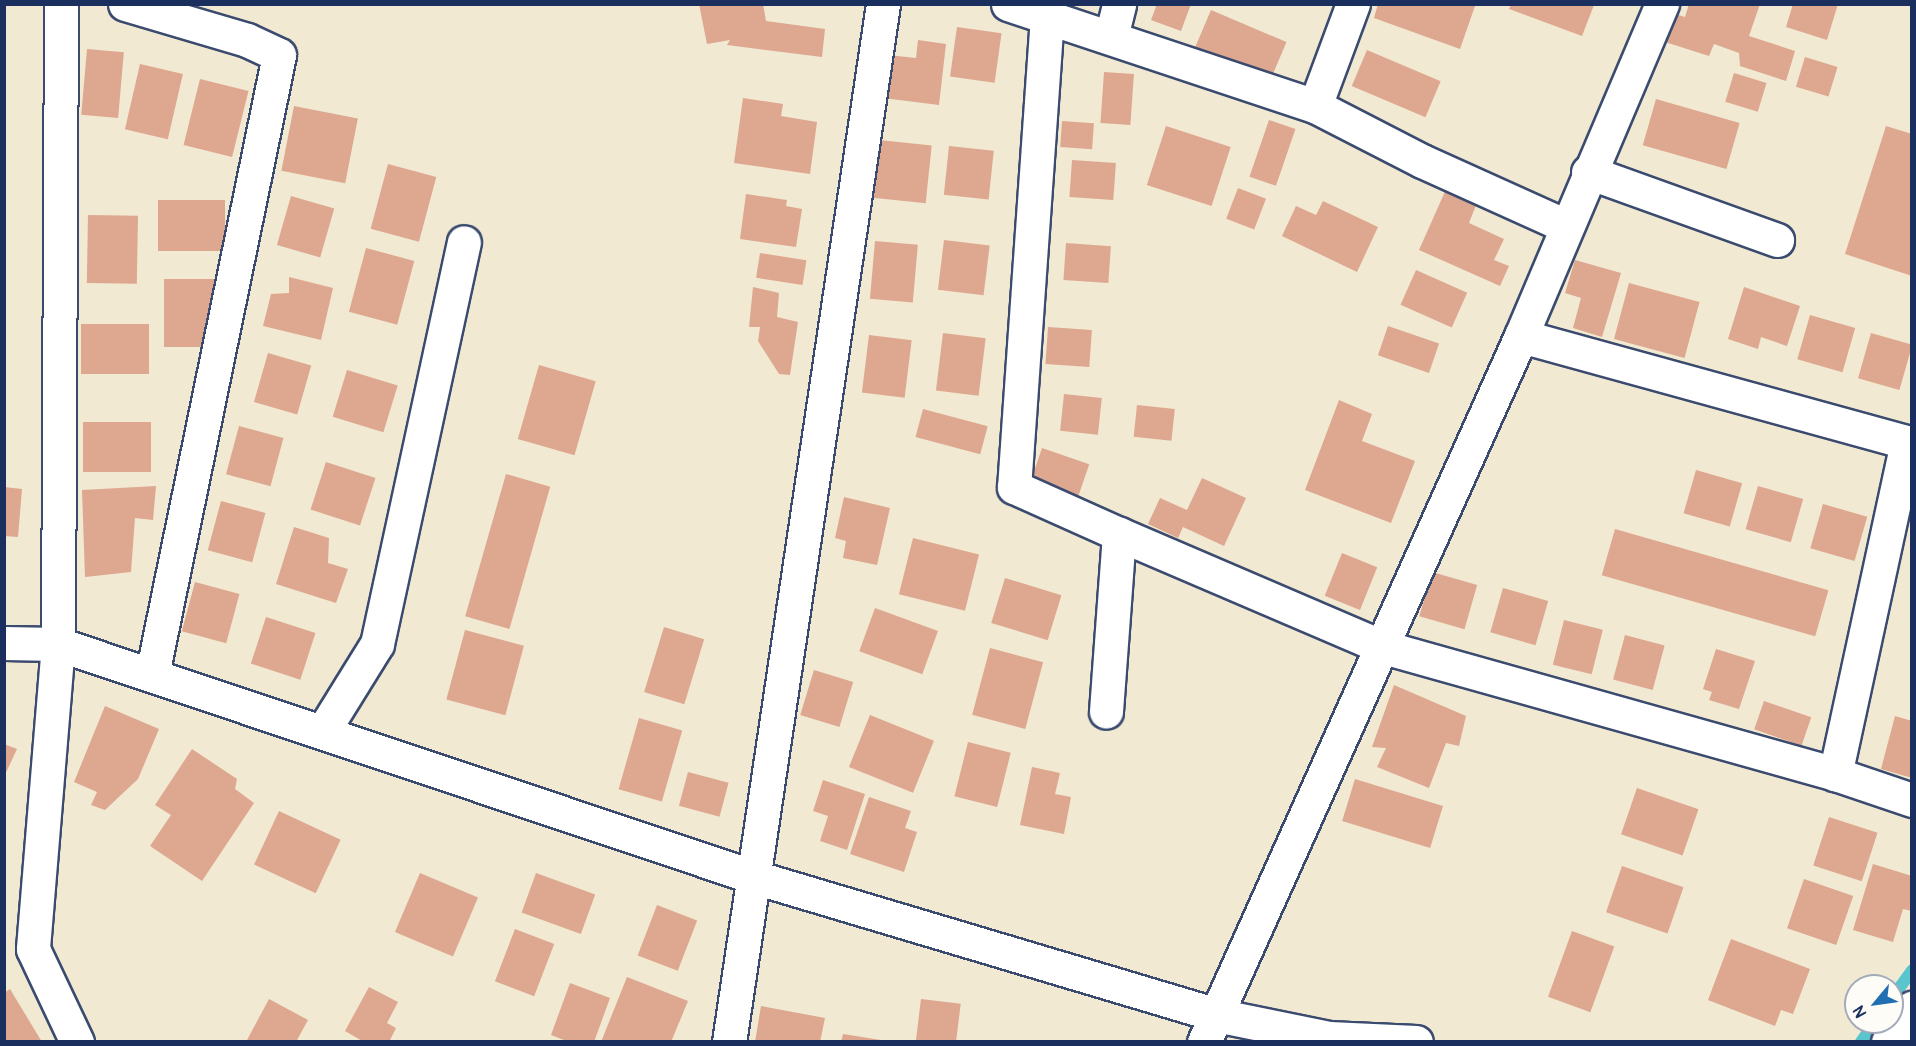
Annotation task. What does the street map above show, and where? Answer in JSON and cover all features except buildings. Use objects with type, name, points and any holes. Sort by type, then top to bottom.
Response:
[{"type":"street","points":[[61,4],[58,644],[33,949],[77,1041]]},
{"type":"street","points":[[125,4],[247,40],[279,55],[152,675]]},
{"type":"street","points":[[729,1041],[751,876],[883,4]]},
{"type":"street","points":[[1008,4],[1315,106],[1422,161],[1566,226]]},
{"type":"street","points":[[1111,37],[1119,4]]},
{"type":"street","points":[[1315,106],[1353,4]]},
{"type":"street","points":[[1210,1028],[1521,336],[1588,172],[1662,4]]},
{"type":"street","points":[[1047,16],[1014,487],[1380,646],[1835,774],[1911,800]]},
{"type":"street","points":[[1588,172],[1777,240]]},
{"type":"street","points":[[323,731],[377,644],[464,242]]},
{"type":"street","points":[[1521,336],[1906,442],[1835,774]]},
{"type":"street","points":[[1106,712],[1119,534]]},
{"type":"street","points":[[4,643],[58,644],[1210,1028],[1328,1040],[1416,1041]]},
{"type":"street","points":[[1888,1041],[1911,1008]]},
{"type":"waterway","points":[[1904,981],[1912,970]]},
{"type":"waterway","points":[[1861,1042],[1867,1034]]}]
